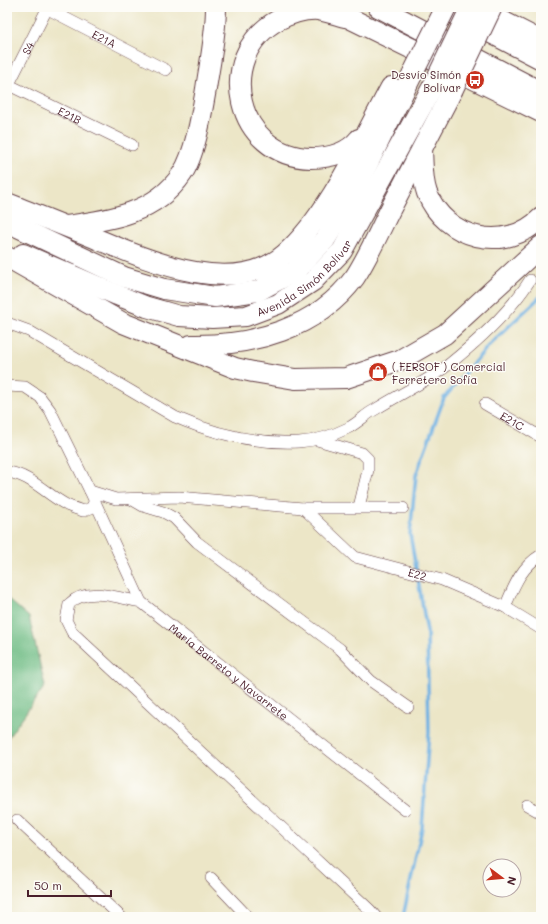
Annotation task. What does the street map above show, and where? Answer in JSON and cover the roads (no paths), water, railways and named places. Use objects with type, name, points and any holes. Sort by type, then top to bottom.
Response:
[{"type":"highway","points":[[65,226],[102,221],[123,216],[135,211],[167,192],[183,173],[190,155],[203,109],[212,52],[216,7]]},
{"type":"highway","points":[[378,7],[537,104],[541,122]]},
{"type":"highway","points":[[432,7],[407,70],[369,126],[351,149],[325,158],[298,158],[272,147],[252,128],[241,102],[240,75],[248,48],[266,27],[291,14],[318,10],[337,12],[537,104]]},
{"type":"highway","points":[[441,7],[541,59]]},
{"type":"highway","name":"Avenida Simón Bolívar","points":[[7,222],[124,277],[164,289],[215,297],[258,291],[295,271],[325,240],[348,203],[407,70],[446,7]]},
{"type":"highway","name":"Avenida Simón Bolívar","points":[[7,247],[117,295],[147,307],[179,316],[212,318],[246,316],[278,304],[313,281],[342,251],[443,88],[471,7]]},
{"type":"highway","points":[[475,7],[539,40]]},
{"type":"highway","points":[[177,345],[218,345],[253,340],[286,330],[326,307],[355,277],[422,150],[443,88],[492,7]]},
{"type":"highway","points":[[7,203],[123,250],[174,268],[211,274],[246,273],[264,268],[285,254],[312,225],[327,204],[369,126]]},
{"type":"highway","points":[[422,150],[427,193],[442,215],[461,231],[486,239],[501,238],[516,235],[527,230],[541,218]]},
{"type":"highway","points":[[7,257],[123,322],[177,345],[253,372],[295,379],[346,378],[400,360],[445,334],[541,246]]},
{"type":"street","name":"E21A","points":[[46,8],[166,70]]},
{"type":"street","name":"S4","points":[[8,86],[46,8]]},
{"type":"street","name":"E21B","points":[[8,86],[132,145]]},
{"type":"street","points":[[7,323],[29,331],[176,417],[200,428],[251,440],[299,442],[325,437],[349,428],[373,410],[448,365],[519,298],[530,280]]},
{"type":"street","name":"María Barreto y Navarrete","points":[[7,386],[25,387],[40,397],[50,410],[93,496],[141,602],[405,810]]},
{"type":"street","name":"E21C","points":[[485,404],[541,437]]},
{"type":"street","points":[[314,439],[362,453],[368,459],[368,470],[358,508]]},
{"type":"street","points":[[7,472],[31,481],[65,504],[82,511],[91,508],[93,496],[116,499],[179,497],[303,508],[403,508]]},
{"type":"street","points":[[131,499],[142,506],[163,512],[174,518],[197,542],[340,649],[371,681],[408,707]]},
{"type":"street","name":"E22","points":[[303,508],[355,557],[442,580],[505,607],[541,628]]},
{"type":"street","points":[[505,607],[517,577],[532,560],[541,555]]},
{"type":"street","points":[[141,602],[95,594],[83,595],[69,604],[66,620],[72,632],[376,917]]},
{"type":"street","points":[[527,805],[541,813]]},
{"type":"street","points":[[17,820],[121,917]]},
{"type":"street","points":[[211,878],[248,917]]},
{"type":"waterway","points":[[403,917],[422,828],[429,732],[427,631],[410,534],[416,475],[444,398],[489,345],[541,296]]},
{"type":"place","name":"Desvío Simón Bolívar","points":[[475,80]]},
{"type":"place","name":"( FERSOF ) Comercial Ferretero Sofía","points":[[378,372]]}]
